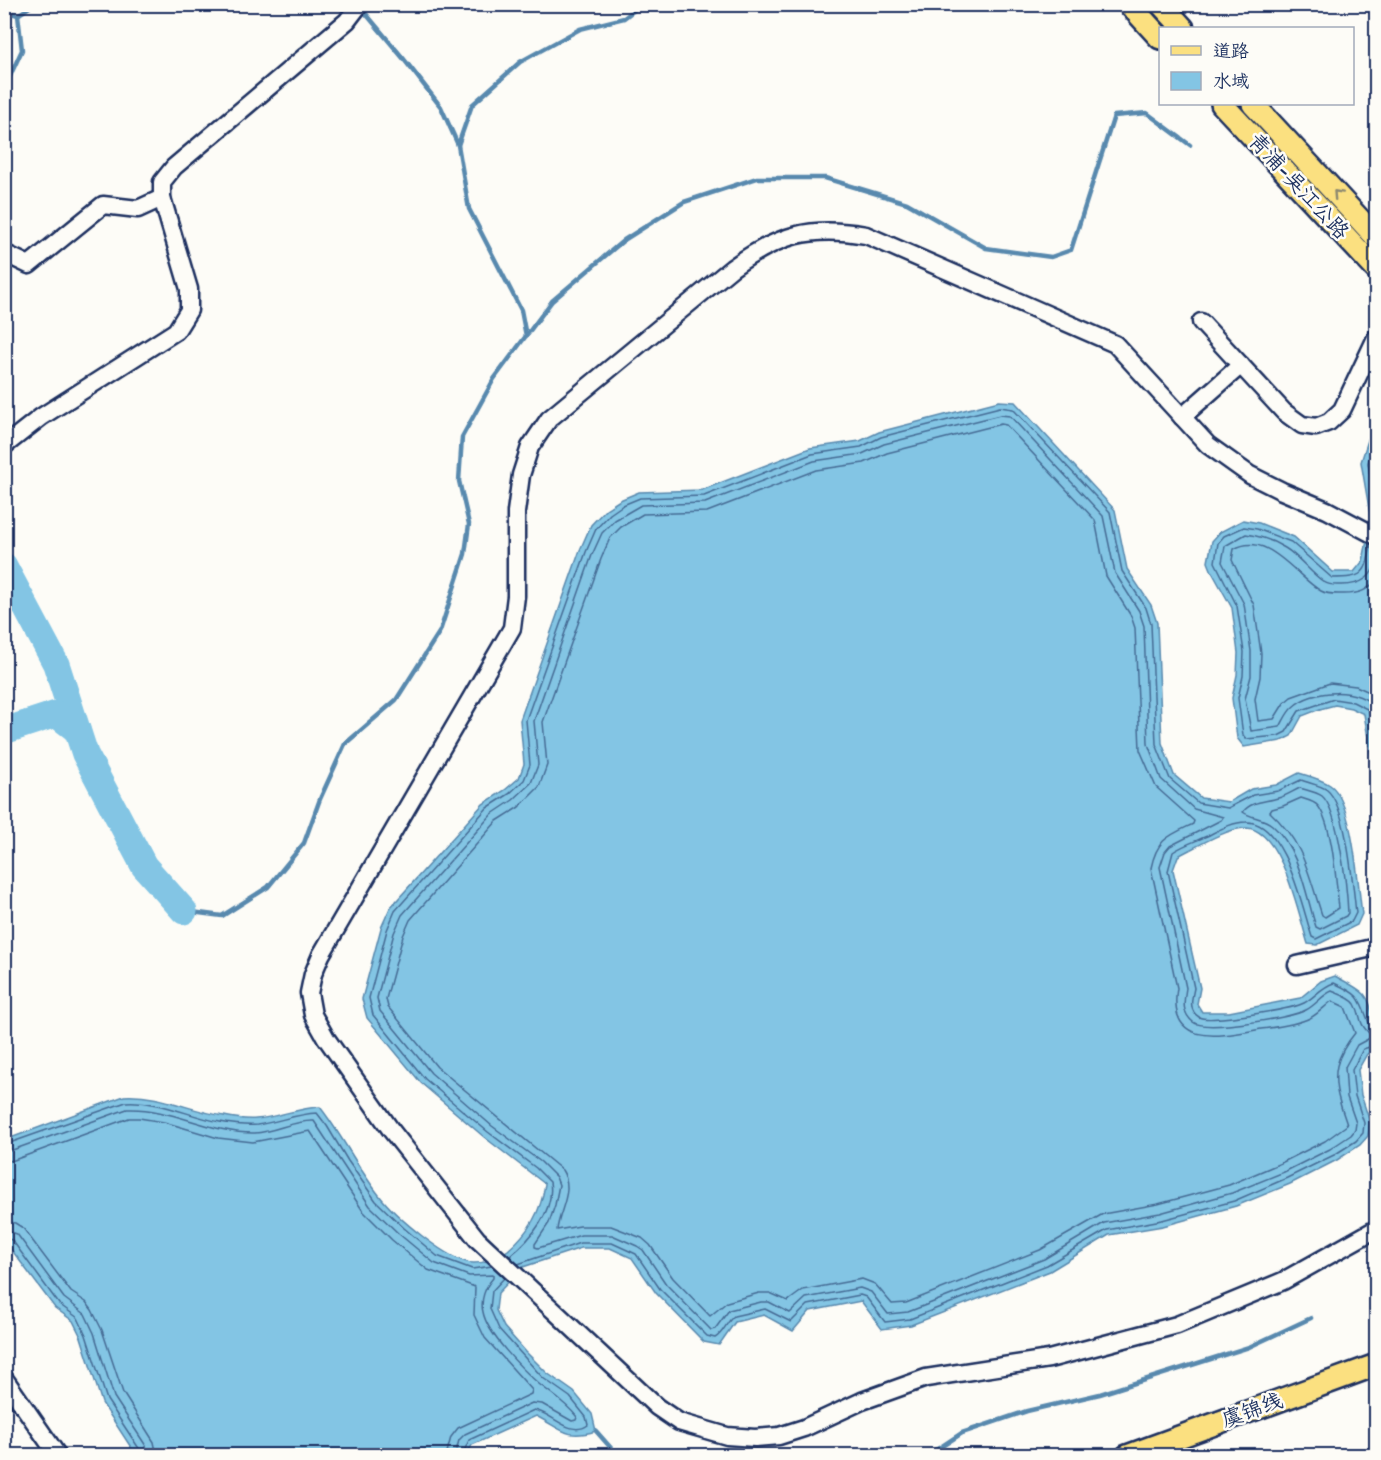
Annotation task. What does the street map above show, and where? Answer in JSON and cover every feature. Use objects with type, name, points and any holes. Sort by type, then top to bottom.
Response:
[{"type":"main road","points":[[1129,4],[1159,36]]},
{"type":"main road","points":[[1161,4],[1182,27]]},
{"type":"main road","name":"青浦-吴江公路","points":[[1223,105],[1377,269]]},
{"type":"main road","name":"青浦-吴江公路","points":[[1254,105],[1377,237]]},
{"type":"main road","name":"虞锦线","points":[[1127,1455],[1377,1365]]},
{"type":"street","points":[[4,446],[41,417],[176,331],[189,310],[189,289],[162,198],[162,182],[174,167],[347,21],[360,4]]},
{"type":"street","points":[[8,255],[29,265],[103,205],[138,209],[162,198]]},
{"type":"street","points":[[1377,536],[1250,475],[1208,445],[1115,345],[866,235],[839,230],[783,238],[758,249],[732,267],[549,419],[531,447],[521,475],[516,512],[516,596],[512,628],[321,955],[313,974],[309,993],[313,1014],[326,1038],[391,1130],[477,1239],[657,1407],[679,1422],[727,1436],[755,1438],[779,1436],[804,1428],[862,1401],[926,1378],[1050,1359],[1177,1325],[1283,1281],[1377,1229]]},
{"type":"street","points":[[1201,322],[1284,412],[1302,425],[1316,426],[1329,422],[1342,410],[1377,338]]},
{"type":"street","points":[[1182,417],[1240,365]]},
{"type":"street","points":[[1297,965],[1377,947]]},
{"type":"street","points":[[4,1378],[58,1455]]},
{"type":"water","points":[[999,401],[1015,402],[1115,510],[1127,569],[1151,605],[1157,623],[1162,743],[1174,775],[1201,798],[1229,802],[1251,789],[1276,785],[1299,773],[1330,785],[1338,794],[1349,825],[1353,845],[1362,914],[1357,925],[1317,945],[1308,944],[1287,876],[1270,843],[1259,832],[1246,828],[1221,834],[1178,856],[1173,870],[1200,988],[1197,1004],[1202,1012],[1229,1012],[1300,998],[1321,981],[1335,976],[1364,994],[1372,1013],[1376,1044],[1376,1050],[1367,1054],[1358,1070],[1361,1095],[1370,1122],[1368,1136],[1360,1145],[1337,1160],[1290,1184],[1236,1206],[1163,1226],[1109,1235],[1050,1271],[911,1325],[882,1329],[861,1301],[810,1311],[793,1331],[764,1315],[735,1322],[719,1345],[704,1342],[656,1293],[632,1258],[610,1248],[581,1248],[523,1267],[498,1293],[496,1310],[504,1327],[526,1352],[547,1373],[574,1392],[592,1414],[596,1431],[570,1434],[536,1416],[472,1445],[467,1455],[136,1455],[102,1403],[81,1337],[73,1321],[55,1308],[5,1241],[5,1140],[124,1096],[163,1100],[211,1114],[244,1119],[264,1118],[320,1107],[386,1204],[423,1236],[437,1247],[463,1261],[483,1262],[504,1253],[522,1236],[533,1221],[545,1184],[484,1137],[421,1083],[367,1018],[362,999],[381,928],[390,908],[483,804],[519,778],[524,764],[520,720],[591,525],[606,509],[639,492],[702,490],[810,448],[860,441],[879,432]]},
{"type":"water","points":[[1376,415],[1376,785],[1364,714],[1351,708],[1335,705],[1302,716],[1291,736],[1281,741],[1244,747],[1237,738],[1232,698],[1237,675],[1238,653],[1232,608],[1208,562],[1212,541],[1220,532],[1243,520],[1259,523],[1294,537],[1333,572],[1354,572],[1363,561],[1371,520],[1361,462]]},
{"type":"waterway","points":[[4,11],[18,15],[34,4]]},
{"type":"waterway","points":[[526,336],[521,310],[469,209],[458,145],[472,105],[520,62],[580,29],[624,18],[642,4]]},
{"type":"waterway","points":[[362,9],[441,107],[458,145]]},
{"type":"waterway","points":[[4,89],[22,50],[18,15]]},
{"type":"waterway","points":[[184,911],[222,916],[268,887],[304,843],[320,799],[345,744],[396,700],[440,631],[465,554],[469,524],[459,481],[462,437],[494,379],[552,301],[624,240],[684,202],[757,178],[825,178],[907,203],[986,248],[1051,257],[1071,250],[1114,116],[1147,113],[1190,145]]},
{"type":"waterway","points":[[4,566],[56,664],[85,754],[144,866],[184,911]]},
{"type":"waterway","points":[[4,731],[56,714],[77,730]]},
{"type":"waterway","points":[[927,1456],[962,1433],[1027,1411],[1100,1394],[1249,1347],[1311,1318]]},
{"type":"waterway","points":[[596,1431],[618,1456]]}]
